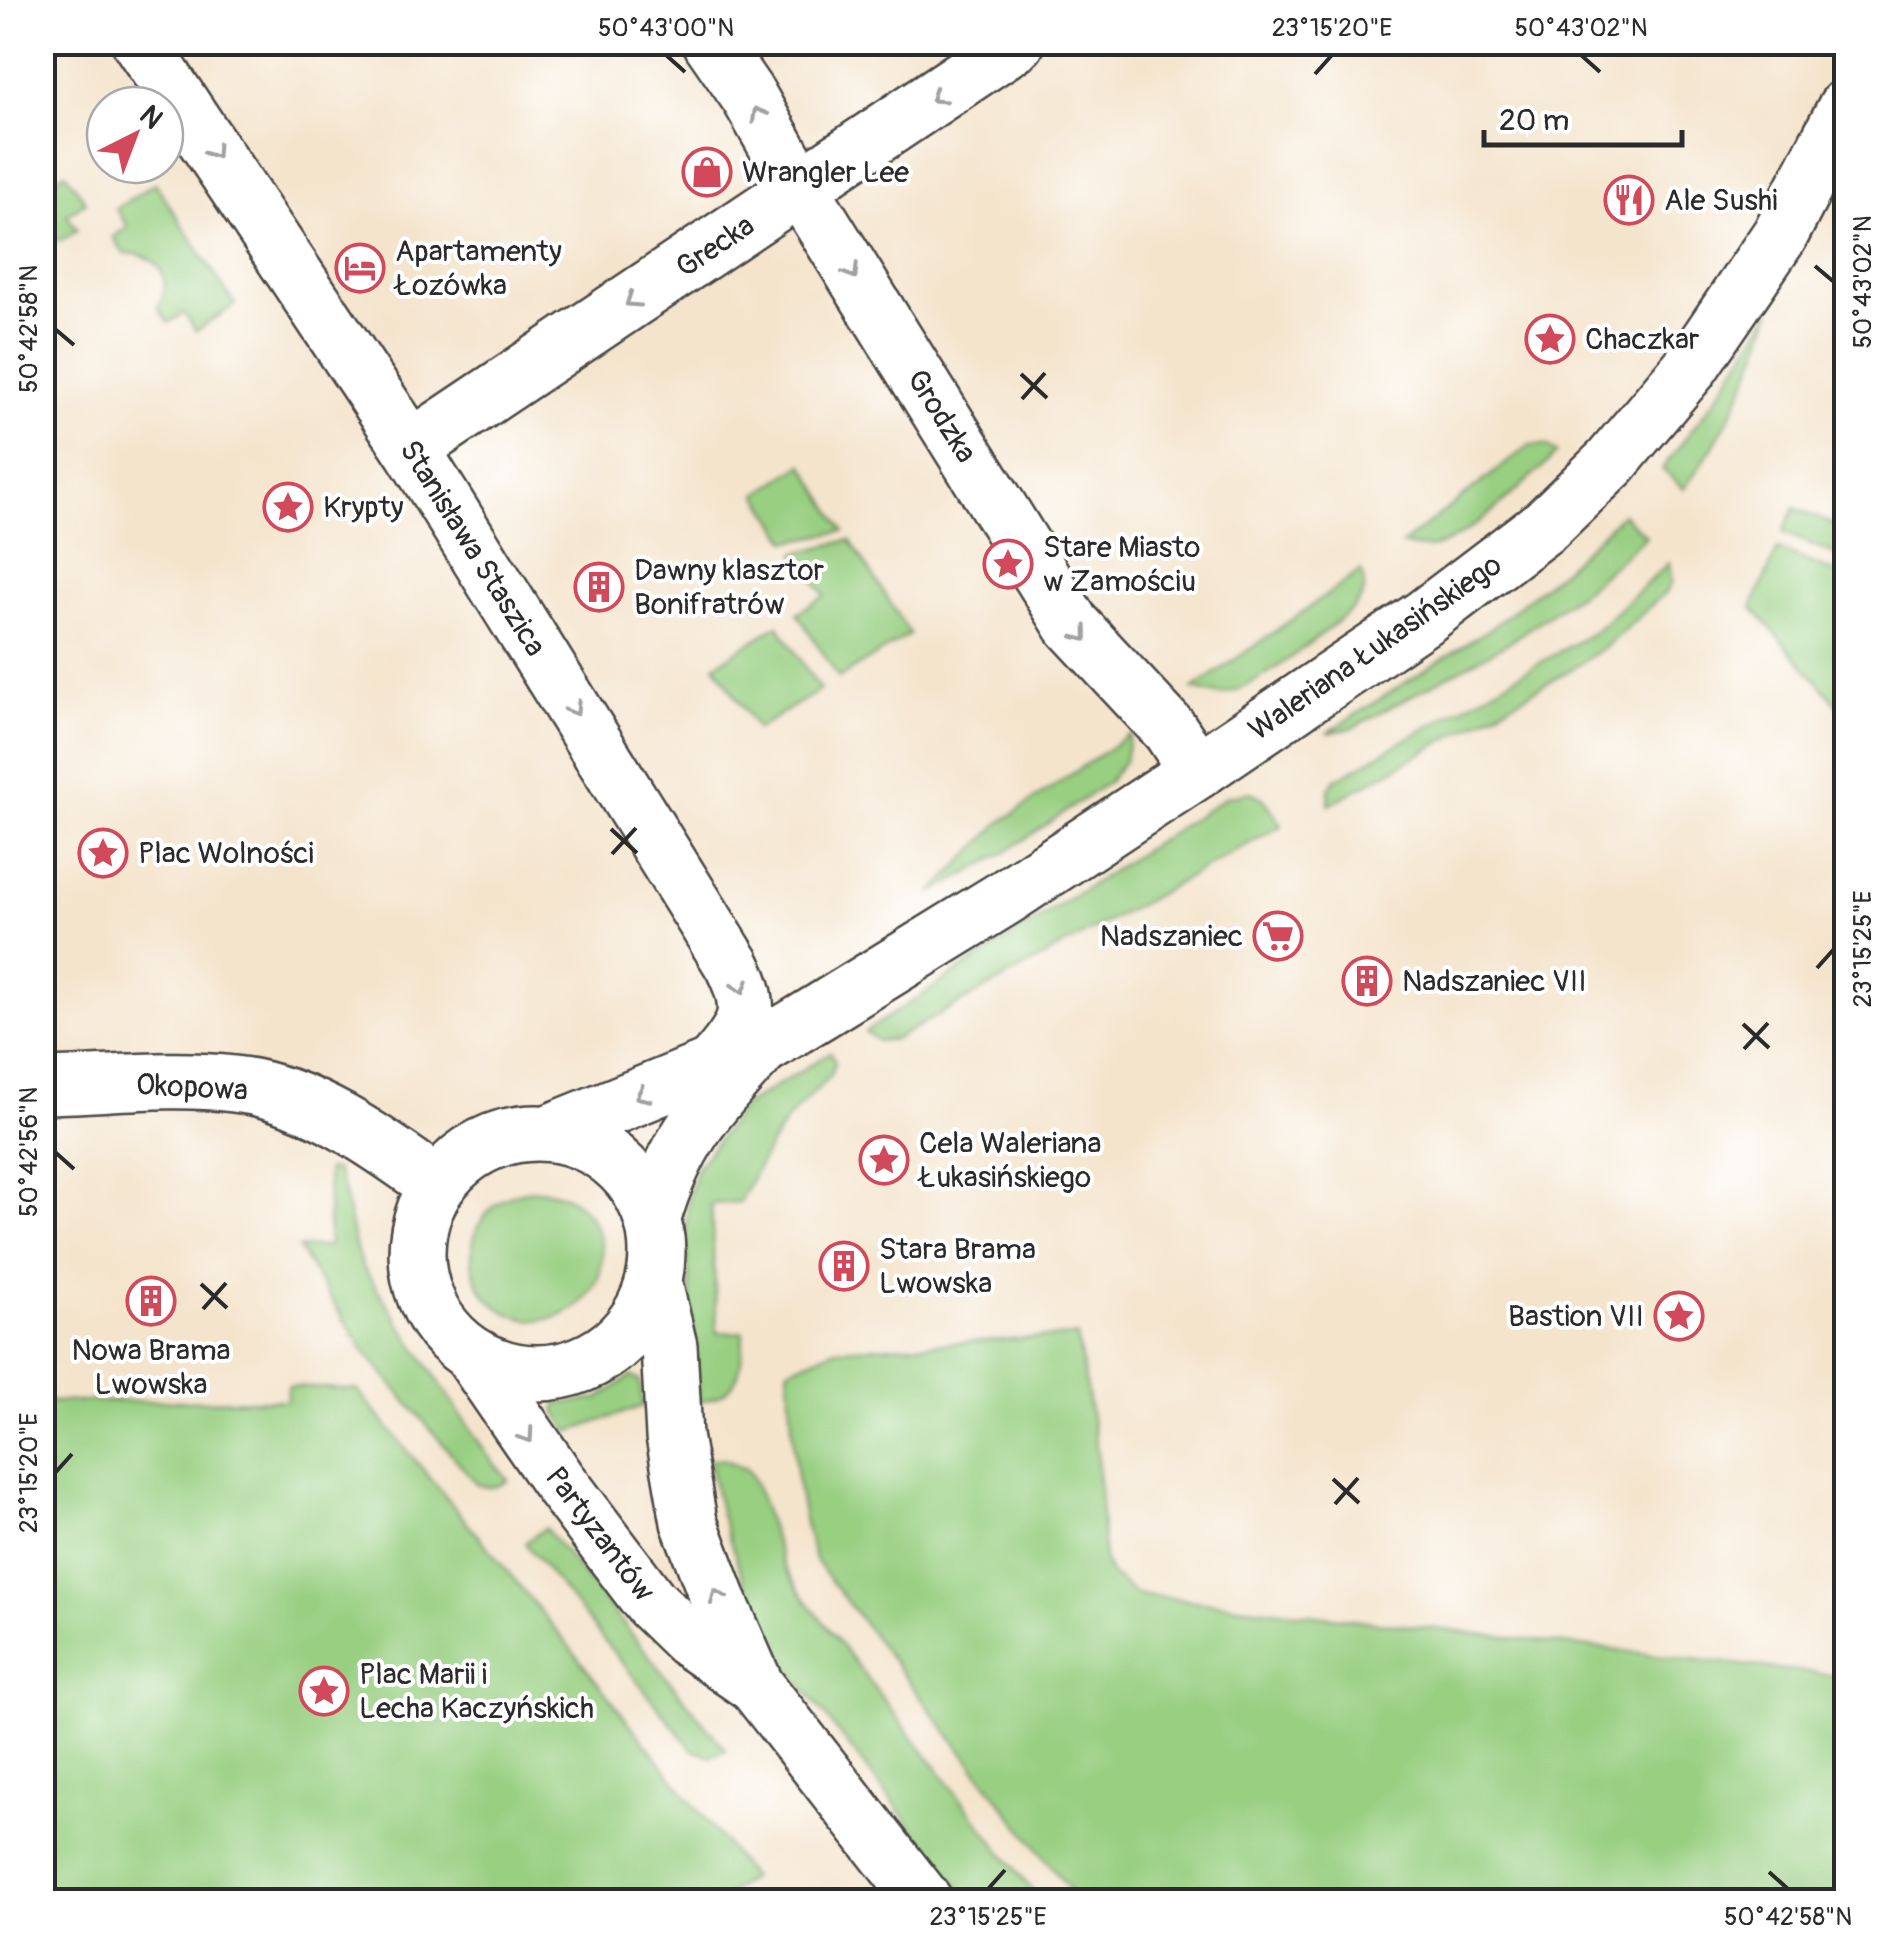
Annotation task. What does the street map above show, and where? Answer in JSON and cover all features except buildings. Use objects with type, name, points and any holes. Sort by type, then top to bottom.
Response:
[{"type":"street","name":"Stanisława Staszica","points":[[140,42],[412,448],[746,991],[745,1017],[736,1039],[713,1065]]},
{"type":"street","name":"Grodzka","points":[[711,42],[1072,625],[1170,730],[1197,772]]},
{"type":"street","name":"Grecka","points":[[412,448],[1017,42]]},
{"type":"street","name":"Waleriana Łukasińskiego","points":[[548,1133],[765,1045],[1006,897],[1197,772],[1442,604],[1546,525],[1612,462],[1690,369],[1753,278],[1798,202],[1846,107]]},
{"type":"street","name":"Waleriana Łukasińskiego","points":[[653,1218],[672,1164],[694,1123],[765,1045]]},
{"type":"street","name":"Okopowa","points":[[42,1086],[208,1082],[260,1089],[328,1115],[394,1154],[436,1186]]},
{"type":"street","points":[[548,1133],[582,1142],[614,1159],[637,1186],[653,1218],[658,1251],[654,1283],[642,1314],[622,1339],[596,1359],[566,1372],[534,1374],[502,1368],[472,1355],[447,1334],[429,1308],[419,1278],[416,1246],[422,1214],[436,1186],[458,1162],[485,1144],[516,1134],[548,1133]]},
{"type":"street","name":"Partyzantów","points":[[654,1283],[670,1346],[674,1436],[689,1522],[710,1581],[756,1686],[924,1902]]},
{"type":"street","name":"Partyzantów","points":[[472,1355],[558,1480],[651,1603],[688,1639],[756,1686]]},
{"type":"green space","points":[[65,172],[86,202],[67,215],[77,230],[61,241],[43,234],[43,187]]},
{"type":"green space","points":[[156,185],[235,305],[196,331],[184,313],[168,323],[158,307],[165,286],[160,269],[146,257],[124,254],[113,237],[128,227],[116,209]]},
{"type":"green space","points":[[1772,310],[1736,404],[1684,489],[1662,469],[1717,397]]},
{"type":"green space","points":[[1530,445],[1547,446],[1557,453],[1480,521],[1433,547],[1402,544]]},
{"type":"green space","points":[[803,464],[844,531],[788,541],[758,494]]},
{"type":"green space","points":[[1795,508],[1846,530],[1846,559],[1783,532]]},
{"type":"green space","points":[[1622,514],[1646,536],[1586,589],[1506,644],[1352,728],[1327,733],[1494,626],[1564,569]]},
{"type":"green space","points":[[850,540],[910,634],[839,678],[797,613],[825,596],[796,553]]},
{"type":"green space","points":[[1778,549],[1846,577],[1846,714],[1752,607]]},
{"type":"green space","points":[[1669,563],[1672,581],[1667,591],[1609,644],[1574,668],[1329,805],[1329,788],[1335,780],[1594,632]]},
{"type":"green space","points":[[1361,571],[1363,591],[1353,609],[1290,658],[1237,690],[1219,694],[1193,689]]},
{"type":"green space","points":[[778,625],[820,690],[757,729],[715,665]]},
{"type":"green space","points":[[1130,734],[1125,760],[1107,783],[1006,852],[932,893],[1000,823]]},
{"type":"green space","points":[[1248,792],[1264,800],[1281,826],[895,1039],[878,1041],[865,1032],[1226,797]]},
{"type":"green space","points":[[831,1052],[835,1062],[830,1076],[788,1118],[739,1202],[711,1204],[717,1333],[743,1332],[743,1345],[740,1368],[731,1386],[713,1398],[699,1401],[686,1241],[688,1198],[697,1167],[744,1106]]},
{"type":"green space","points":[[327,1170],[336,1170],[341,1182],[362,1266],[508,1480],[504,1483],[493,1487],[477,1484],[365,1352],[298,1248],[329,1246]]},
{"type":"green space","points":[[537,1190],[562,1195],[583,1209],[597,1230],[602,1255],[597,1280],[583,1301],[562,1315],[537,1320],[512,1315],[491,1301],[477,1280],[472,1255],[477,1230],[491,1209],[512,1195]]},
{"type":"green space","points":[[1077,1336],[1097,1451],[1104,1561],[1110,1574],[1136,1594],[1846,1677],[1846,1901],[1078,1901],[816,1562],[799,1490],[788,1369],[836,1349]]},
{"type":"green space","points":[[631,1376],[640,1381],[643,1406],[569,1432],[556,1412],[557,1404],[598,1399]]},
{"type":"green space","name":"Plac Marii i Lecha Kaczyńskich","points":[[288,1386],[357,1390],[556,1630],[751,1877],[727,1895],[731,1901],[43,1901],[43,1402],[287,1400]]},
{"type":"green space","points":[[723,1459],[748,1470],[783,1565],[799,1591],[1040,1901],[970,1901],[788,1668],[748,1592],[720,1512],[709,1460]]},
{"type":"green space","points":[[545,1528],[726,1750],[711,1756],[693,1750],[525,1543]]},
{"type":"place","name":"Wrangler Lee","points":[[707,172]]},
{"type":"place","name":"Ale Sushi","points":[[1629,200]]},
{"type":"place","name":"Apartamenty Łozówka","points":[[360,268]]},
{"type":"place","name":"Chaczkar","points":[[1550,339]]},
{"type":"place","name":"Krypty","points":[[288,507]]},
{"type":"place","name":"Stare Miasto w Zamościu","points":[[1008,564]]},
{"type":"place","name":"Dawny klasztor Bonifratrów","points":[[599,587]]},
{"type":"place","name":"Plac Wolności","points":[[103,853]]},
{"type":"place","name":"Nadszaniec","points":[[1278,936]]},
{"type":"place","name":"Nadszaniec VII","points":[[1367,981]]},
{"type":"place","name":"Cela Waleriana Łukasińskiego","points":[[884,1160]]},
{"type":"place","name":"Stara Brama Lwowska","points":[[844,1266]]},
{"type":"place","name":"Nowa Brama Lwowska","points":[[151,1301]]},
{"type":"place","name":"Bastion VII","points":[[1679,1316]]},
{"type":"place","name":"Plac Marii i Lecha Kaczyńskich","points":[[324,1691]]}]
